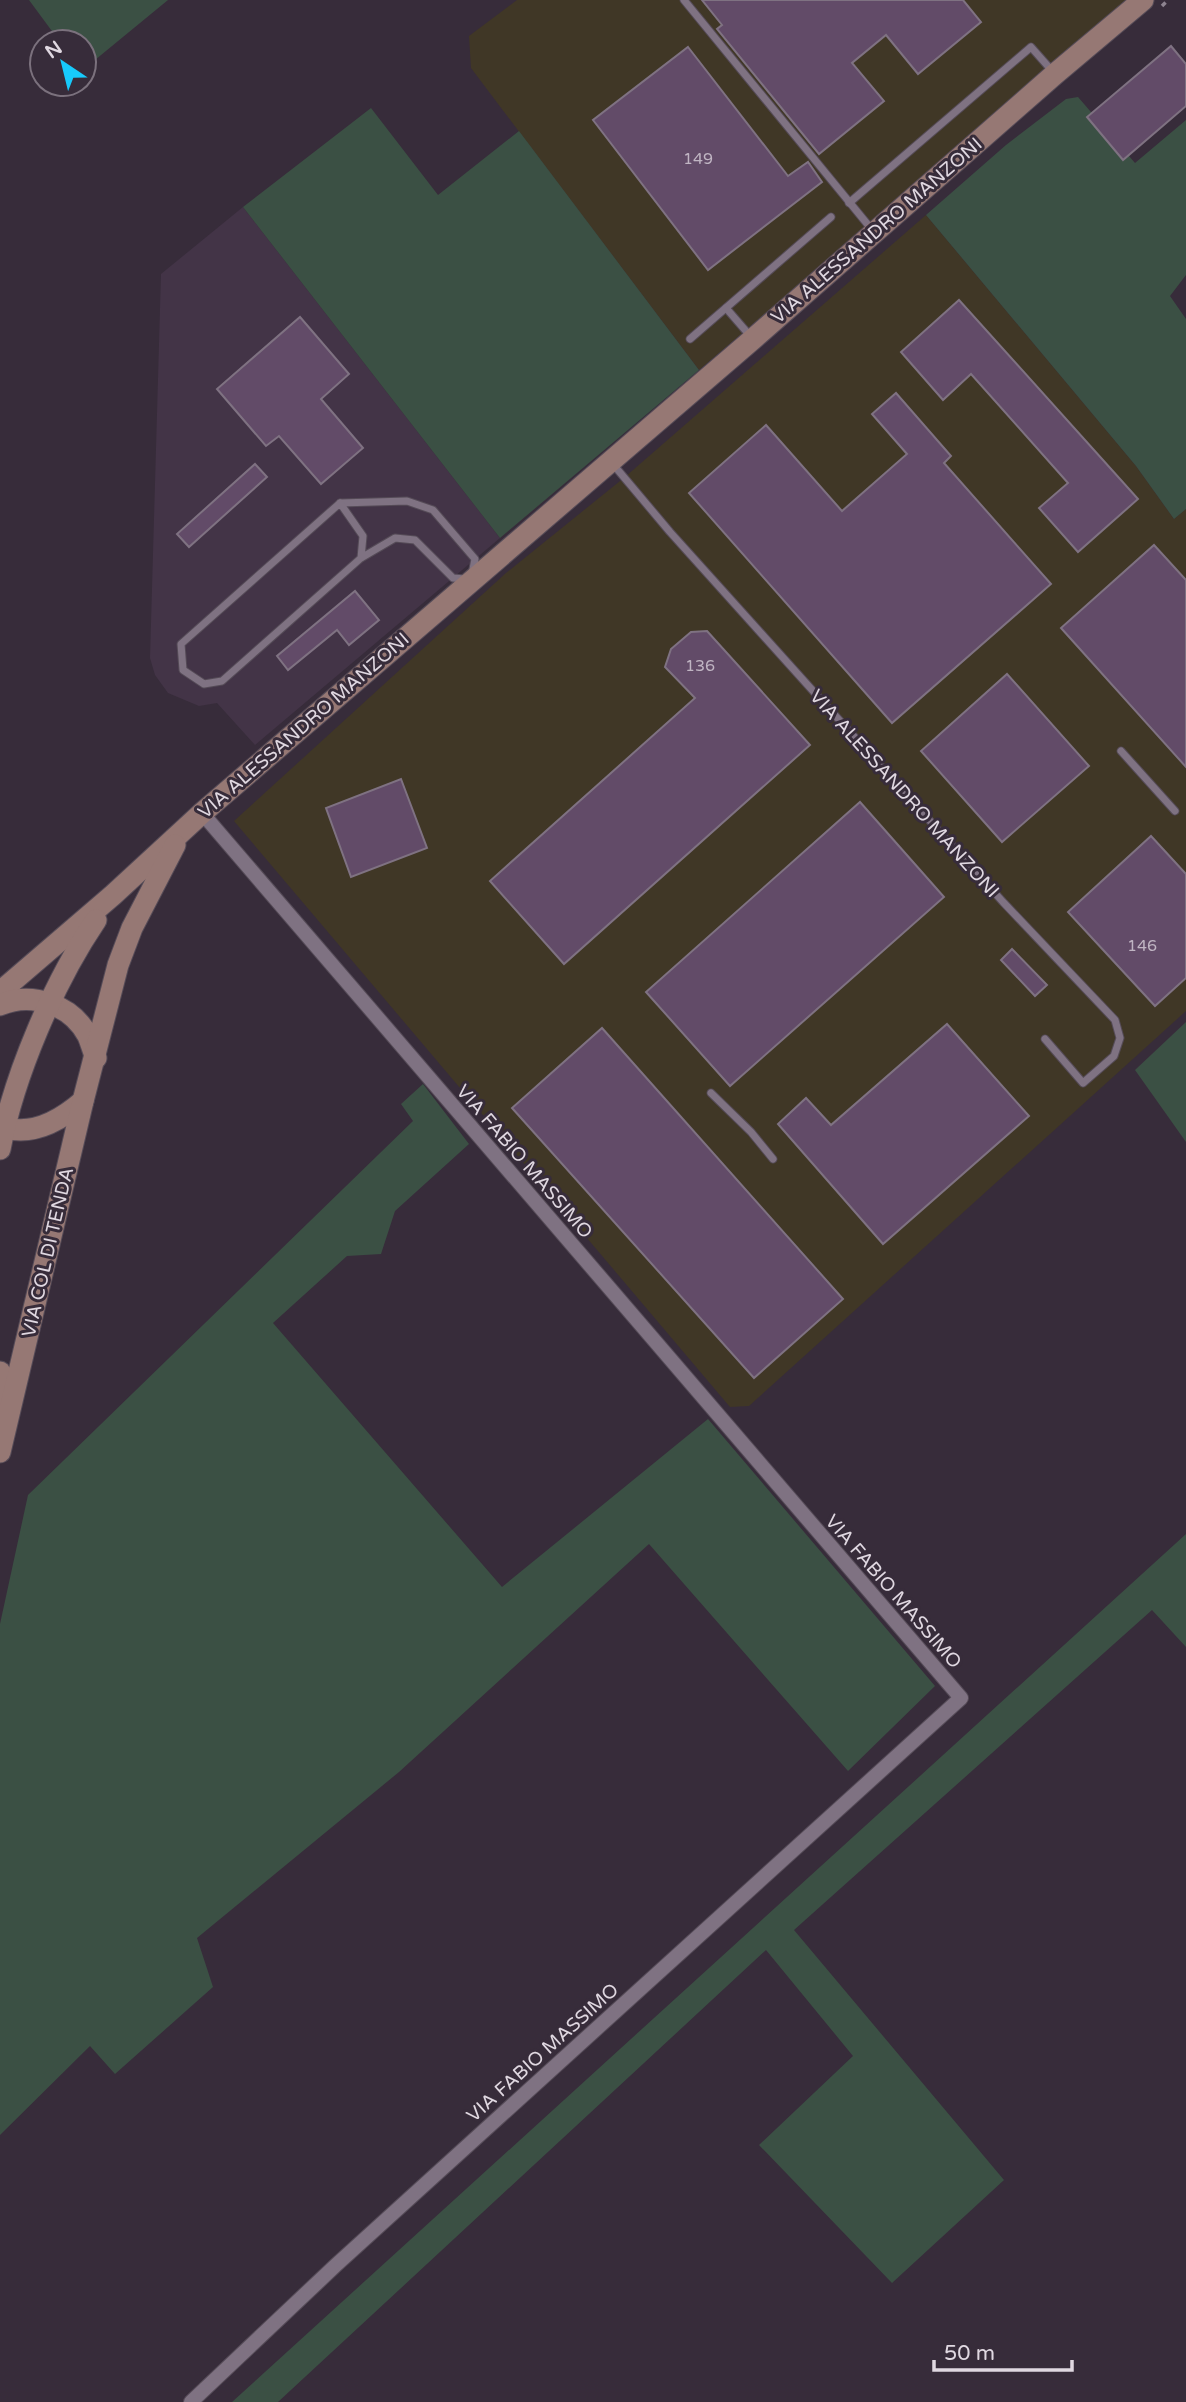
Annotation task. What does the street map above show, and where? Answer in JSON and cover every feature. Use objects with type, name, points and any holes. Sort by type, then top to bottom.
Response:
[{"type":"main road","name":"VIA ALESSANDRO MANZONI","points":[[0,992],[609,460],[753,339],[1136,2]]},
{"type":"main road","name":"VIA COL DI TENDA","points":[[0,1449],[118,965],[132,928],[185,828]]},
{"type":"main road","points":[[1,1135],[50,1003],[79,946],[113,895]]},
{"type":"main road","points":[[0,1005],[28,999],[50,1003],[75,1019],[88,1036],[96,1058]]},
{"type":"main road","points":[[1,1135],[49,1124],[83,1101]]},
{"type":"main road","name":"VIA COL DI TENDA","points":[[0,1373],[0,1449]]},
{"type":"street","name":"VIA FABIO MASSIMO","points":[[191,2402],[336,2265],[961,1698],[202,813]]},
{"type":"lane","points":[[684,0],[874,231]]},
{"type":"lane","points":[[849,203],[1031,47],[1055,74]]},
{"type":"lane","points":[[690,339],[831,217]]},
{"type":"lane","points":[[726,308],[753,339]]},
{"type":"lane","name":"VIA ALESSANDRO MANZONI","points":[[609,460],[670,532],[985,882],[1115,1020],[1120,1038],[1114,1056],[1083,1083],[1045,1040]]},
{"type":"lane","points":[[407,501],[433,509],[475,559],[471,580],[453,578],[415,540],[395,538],[360,558],[222,681],[204,684],[183,670],[181,644],[340,503],[407,501]]},
{"type":"lane","points":[[340,503],[363,536],[360,558]]},
{"type":"lane","points":[[1121,751],[1175,811]]},
{"type":"lane","points":[[711,1094],[751,1132],[773,1159]]},
{"type":"shaded area","points":[[517,0],[1134,0],[699,370],[471,68],[469,36]]},
{"type":"shaded area","points":[[243,207],[500,538],[255,745],[217,703],[199,706],[168,693],[155,675],[150,658],[161,274]]},
{"type":"shaded area","points":[[926,215],[1136,466],[1174,519],[1186,509],[1186,1011],[749,1406],[730,1407],[234,821],[506,573],[625,477]]},
{"type":"green space","points":[[29,0],[168,0],[98,58],[98,28],[50,28]]},
{"type":"green space","points":[[1078,97],[1135,163],[1186,120],[1186,275],[1170,296],[1186,319],[1186,509],[1174,519],[1136,466],[926,215],[1006,145],[1066,99]]},
{"type":"green space","points":[[371,108],[438,195],[519,131],[699,370],[500,538],[243,207]]},
{"type":"green space","points":[[1186,1022],[1186,1142],[1135,1070]]},
{"type":"green space","points":[[423,1084],[469,1144],[395,1211],[381,1254],[347,1256],[273,1323],[502,1587],[708,1419],[935,1686],[848,1771],[649,1544],[399,1772],[197,1938],[213,1987],[115,2074],[90,2046],[0,2135],[0,1624],[28,1495],[413,1121],[401,1104]]},
{"type":"green space","points":[[1186,1534],[1186,1647],[1152,1610],[794,1930],[1004,2180],[892,2283],[759,2145],[853,2056],[766,1950],[278,2402],[232,2402]]},
{"type":"building","points":[[702,0],[963,0],[981,22],[918,74],[886,35],[852,63],[884,101],[819,154],[717,29],[722,25]]},
{"type":"building","points":[[1171,46],[1186,64],[1186,106],[1123,160],[1087,117]]},
{"type":"building","points":[[688,47],[788,176],[808,162],[822,182],[708,270],[593,120]]},
{"type":"building","points":[[959,300],[1138,499],[1078,552],[1039,508],[1068,483],[971,374],[943,400],[901,352]]},
{"type":"building","points":[[300,317],[349,374],[321,399],[363,448],[321,484],[279,436],[266,446],[217,389]]},
{"type":"building","points":[[896,393],[951,456],[944,463],[1051,584],[892,723],[689,493],[766,425],[842,511],[907,454],[872,414]]},
{"type":"building","points":[[255,464],[267,477],[189,547],[177,534]]},
{"type":"building","points":[[1154,545],[1186,580],[1186,767],[1061,628]]},
{"type":"building","points":[[355,591],[379,620],[349,645],[337,630],[288,670],[277,656]]},
{"type":"building","points":[[707,631],[810,745],[564,964],[490,881],[695,698],[665,667],[671,649],[691,632]]},
{"type":"building","points":[[1007,674],[1089,766],[1002,842],[921,751]]},
{"type":"building","points":[[401,779],[427,848],[351,877],[326,808]]},
{"type":"building","points":[[860,802],[944,897],[730,1086],[646,992]]},
{"type":"building","points":[[1151,836],[1186,874],[1186,978],[1155,1006],[1068,912]]},
{"type":"building","points":[[1012,949],[1047,985],[1035,996],[1001,960]]},
{"type":"building","points":[[947,1024],[1029,1116],[883,1244],[778,1124],[806,1098],[831,1125]]},
{"type":"building","points":[[602,1028],[843,1299],[754,1378],[512,1108]]}]
